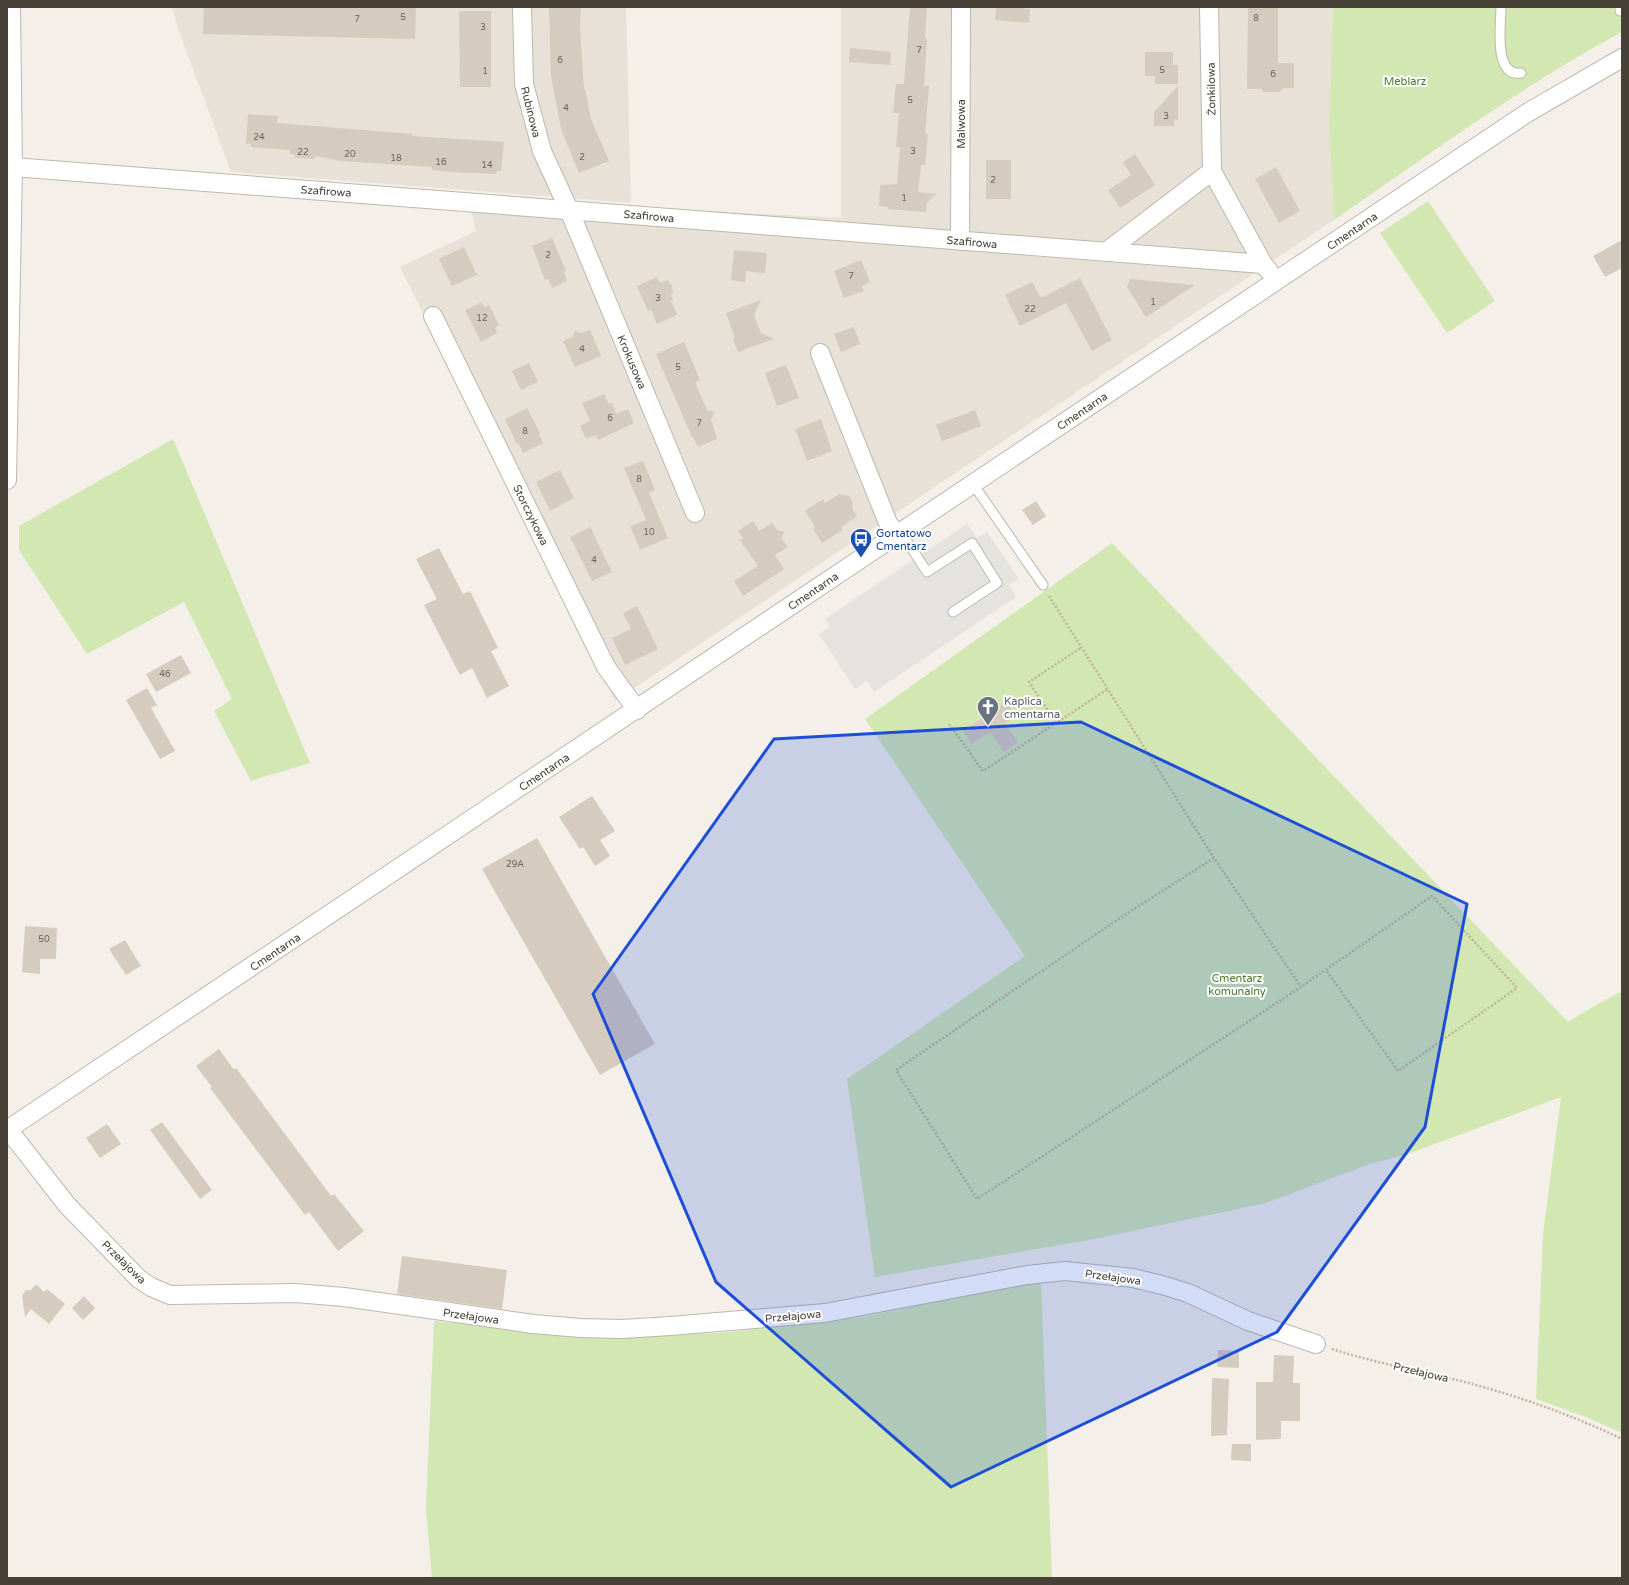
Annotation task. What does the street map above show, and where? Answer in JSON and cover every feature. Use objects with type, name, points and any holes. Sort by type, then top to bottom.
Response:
[{"type":"street","points":[[7,480],[13,167],[11,7]]},
{"type":"street","name":"Rubinowa","points":[[522,7],[524,84],[542,151],[569,210]]},
{"type":"street","name":"Malwowa","points":[[960,241],[961,7]]},
{"type":"street","name":"Żonkilowa","points":[[1209,7],[1212,171],[1263,264]]},
{"type":"street","name":"Cmentarna","points":[[7,1129],[637,710],[1527,114],[1622,58]]},
{"type":"street","name":"Szafirowa","points":[[13,167],[1263,264]]},
{"type":"street","points":[[1106,252],[1212,171]]},
{"type":"street","name":"Krokusowa","points":[[569,210],[695,514]]},
{"type":"street","points":[[1263,264],[1277,281]]},
{"type":"street","name":"Storczykowa","points":[[433,316],[606,667],[637,710]]},
{"type":"street","points":[[820,353],[888,523],[899,534]]},
{"type":"street","name":"Przełajowa","points":[[7,1129],[67,1204],[139,1279],[152,1287],[170,1294],[295,1293],[344,1297],[533,1324],[581,1328],[622,1329],[825,1313],[1027,1275],[1066,1271],[1133,1278],[1162,1285],[1188,1293],[1248,1321],[1316,1344]]},
{"type":"lane","points":[[1501,7],[1502,57],[1512,73],[1521,73]]},
{"type":"lane","points":[[973,484],[1043,585]]},
{"type":"lane","points":[[899,534],[927,572],[972,543],[998,583],[953,612]]},
{"type":"path","points":[[1043,585],[1214,858],[1301,987]]},
{"type":"path","points":[[1056,723],[1029,682],[1082,647]]},
{"type":"path","points":[[949,724],[983,771],[1108,689]]},
{"type":"path","points":[[1214,858],[1117,920],[896,1070],[977,1200],[1301,987],[1432,896],[1517,988],[1398,1071],[1326,970]]},
{"type":"path","name":"Przełajowa","points":[[1316,1344],[1508,1395],[1575,1418],[1622,1439]]},
{"type":"highlighted area","points":[[1081,722],[1467,904],[1425,1127],[1277,1332],[951,1487],[716,1282],[593,994],[774,739]]},
{"type":"shaded area","points":[[172,7],[626,7],[631,203],[231,172],[180,34]]},
{"type":"shaded area","points":[[841,7],[1333,7],[1329,128],[1334,220],[615,701],[400,267],[476,231],[467,195],[631,207],[841,218]]},
{"type":"shaded area","points":[[967,524],[977,538],[987,532],[1019,579],[1009,585],[1016,597],[874,692],[867,681],[855,689],[819,634],[830,627],[825,619]]},
{"type":"green space","name":"Meblarz","points":[[1333,7],[1622,7],[1622,32],[1584,53],[1511,98],[1334,220],[1329,128]]},
{"type":"green space","points":[[1428,201],[1495,301],[1447,333],[1380,233]]},
{"type":"green space","points":[[173,439],[310,763],[251,781],[214,711],[232,699],[184,602],[87,654],[19,550],[19,526]]},
{"type":"green space","name":"Cmentarz komunalny","points":[[1112,543],[1568,1022],[1622,991],[1622,1433],[1588,1418],[1536,1399],[1543,1234],[1561,1097],[1408,1154],[1370,1164],[1266,1203],[1089,1240],[875,1277],[847,1079],[1025,956],[865,719]]},
{"type":"green space","points":[[1041,1280],[1052,1578],[432,1578],[426,1508],[434,1321],[601,1338],[720,1333],[862,1317]]},
{"type":"building","points":[[204,7],[416,7],[415,39],[203,34]]},
{"type":"building","points":[[549,7],[581,7],[580,26],[584,89],[591,119],[609,161],[579,173],[561,129],[551,76]]},
{"type":"building","points":[[910,7],[927,7],[925,38],[927,39],[924,86],[929,86],[925,134],[928,134],[925,165],[921,165],[918,192],[937,194],[927,202],[926,212],[888,209],[888,207],[879,206],[880,185],[897,184],[900,148],[896,147],[899,113],[893,113],[896,84],[904,84]]},
{"type":"building","points":[[996,7],[1025,7],[1024,9],[1030,9],[1029,23],[995,20]]},
{"type":"building","points":[[1248,7],[1278,7],[1278,63],[1294,63],[1294,88],[1284,88],[1279,92],[1263,92],[1262,89],[1247,89]]},
{"type":"building","points":[[459,11],[491,11],[491,87],[460,87]]},
{"type":"building","points":[[850,48],[891,52],[890,65],[849,62]]},
{"type":"building","points":[[1145,52],[1173,52],[1173,65],[1178,65],[1178,84],[1155,84],[1155,76],[1145,76]]},
{"type":"building","points":[[1178,86],[1178,120],[1174,120],[1174,126],[1154,126],[1154,112]]},
{"type":"building","points":[[248,114],[278,116],[277,123],[413,134],[412,136],[504,142],[501,172],[497,171],[496,174],[452,172],[432,170],[432,167],[340,161],[315,156],[314,159],[295,158],[295,155],[290,154],[290,150],[251,147],[251,144],[246,144]]},
{"type":"building","points":[[1135,154],[1155,185],[1120,208],[1108,190],[1131,175],[1123,162]]},
{"type":"building","points":[[986,160],[1011,160],[1011,199],[986,199]]},
{"type":"building","points":[[1276,167],[1300,211],[1279,223],[1255,179]]},
{"type":"building","points":[[552,238],[566,271],[564,272],[567,281],[552,288],[548,279],[545,280],[532,246]]},
{"type":"building","points":[[1622,240],[1622,268],[1605,277],[1593,256]]},
{"type":"building","points":[[464,247],[477,275],[452,286],[439,259]]},
{"type":"building","points":[[734,250],[767,253],[765,273],[746,271],[745,282],[731,280]]},
{"type":"building","points":[[861,260],[870,282],[862,286],[864,291],[844,298],[834,271]]},
{"type":"building","points":[[657,277],[660,283],[668,280],[672,286],[673,293],[671,294],[673,300],[671,301],[677,315],[657,324],[651,310],[648,311],[637,286]]},
{"type":"building","points":[[1080,278],[1112,340],[1092,351],[1066,303],[1020,326],[1005,295],[1032,282],[1041,298]]},
{"type":"building","points":[[1130,279],[1195,285],[1146,317],[1127,287]]},
{"type":"building","points":[[761,300],[754,315],[761,333],[774,339],[738,352],[733,339],[735,338],[726,313]]},
{"type":"building","points":[[482,302],[484,307],[489,305],[499,325],[495,328],[497,333],[481,342],[465,310]]},
{"type":"building","points":[[854,327],[860,344],[841,352],[834,334]]},
{"type":"building","points":[[590,330],[601,356],[575,367],[563,341],[572,337],[575,331],[582,333]]},
{"type":"building","points":[[684,342],[700,380],[695,382],[707,410],[715,412],[711,419],[717,439],[698,447],[692,437],[656,354]]},
{"type":"building","points":[[529,363],[538,382],[521,390],[512,371]]},
{"type":"building","points":[[786,365],[799,398],[777,406],[765,373]]},
{"type":"building","points":[[604,394],[609,404],[612,403],[616,414],[628,409],[634,423],[598,440],[596,435],[586,439],[580,426],[590,421],[582,403]]},
{"type":"building","points":[[527,408],[540,433],[539,434],[543,443],[523,453],[505,419]]},
{"type":"building","points":[[975,410],[981,426],[942,441],[936,425]]},
{"type":"building","points":[[821,419],[832,451],[807,461],[795,429]]},
{"type":"building","points":[[643,461],[655,490],[649,493],[668,538],[640,550],[630,526],[646,520],[624,468]]},
{"type":"building","points":[[560,470],[574,498],[550,511],[536,482]]},
{"type":"building","points":[[839,494],[849,496],[853,503],[852,508],[857,516],[841,527],[843,530],[822,543],[813,529],[815,527],[805,511],[823,499],[825,503]]},
{"type":"building","points":[[1036,501],[1046,516],[1033,525],[1022,510]]},
{"type":"building","points":[[753,521],[759,531],[772,523],[777,530],[784,532],[782,539],[788,547],[775,555],[784,569],[743,596],[734,581],[758,566],[740,540],[743,538],[738,531]]},
{"type":"building","points":[[590,527],[612,572],[592,581],[570,537]]},
{"type":"building","points":[[439,548],[463,594],[470,591],[498,648],[491,651],[509,686],[487,698],[472,668],[460,675],[424,605],[437,599],[416,559]]},
{"type":"building","points":[[637,606],[658,649],[625,665],[612,638],[631,629],[623,613]]},
{"type":"building","points":[[181,655],[191,673],[156,692],[146,674]]},
{"type":"building","points":[[147,688],[157,705],[151,708],[175,751],[160,759],[126,700]]},
{"type":"building","name":"Kaplica cmentarna","points":[[1006,702],[1016,716],[1005,723],[1018,742],[1004,752],[990,732],[972,744],[963,731]]},
{"type":"building","points":[[592,796],[615,831],[600,840],[610,856],[595,866],[583,847],[580,849],[559,817]]},
{"type":"building","points":[[537,838],[655,1044],[600,1075],[482,869]]},
{"type":"building","points":[[25,926],[57,928],[56,959],[40,959],[40,974],[22,972]]},
{"type":"building","points":[[125,940],[141,966],[126,975],[109,949]]},
{"type":"building","points":[[219,1049],[234,1070],[236,1068],[331,1196],[334,1194],[364,1231],[338,1251],[309,1212],[305,1215],[210,1088],[212,1087],[196,1066]]},
{"type":"building","points":[[162,1122],[212,1190],[200,1199],[150,1130]]},
{"type":"building","points":[[107,1124],[121,1144],[100,1158],[86,1138]]},
{"type":"building","points":[[402,1256],[507,1270],[502,1309],[397,1294]]},
{"type":"building","points":[[36,1284],[44,1292],[47,1289],[65,1304],[49,1324],[31,1309],[25,1317],[22,1296],[26,1290],[31,1290]]},
{"type":"building","points":[[84,1296],[95,1308],[83,1320],[72,1308]]},
{"type":"building","points":[[1218,1350],[1239,1351],[1239,1368],[1217,1367]]},
{"type":"building","points":[[1274,1355],[1294,1356],[1293,1383],[1300,1383],[1300,1421],[1281,1421],[1281,1439],[1256,1440],[1256,1382],[1273,1382]]},
{"type":"building","points":[[1212,1378],[1229,1379],[1227,1435],[1211,1436]]},
{"type":"building","points":[[1232,1444],[1251,1444],[1251,1461],[1231,1460]]},
{"type":"place","name":"Gortatowo Cmentarz","points":[[861,558]]},
{"type":"place","name":"Kaplica cmentarna","points":[[988,726]]}]
